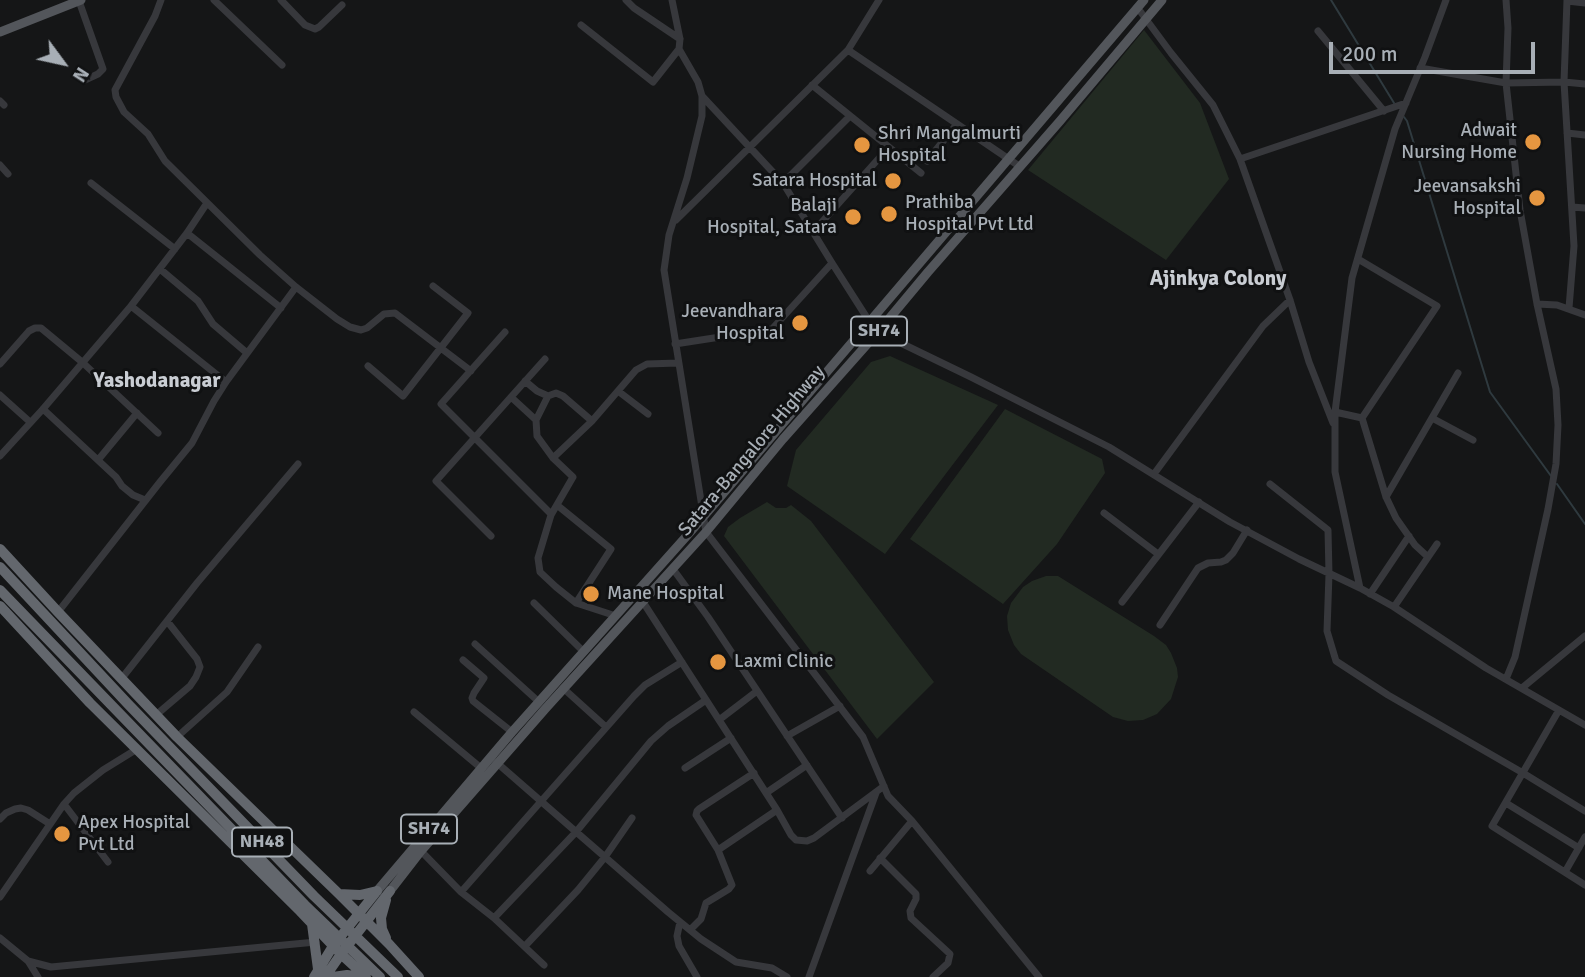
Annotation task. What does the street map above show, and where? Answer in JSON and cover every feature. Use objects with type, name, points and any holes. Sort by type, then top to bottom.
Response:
[{"type":"highway","points":[[0,548],[177,737],[339,894],[419,977]]},
{"type":"highway","name":"NH48","points":[[0,567],[314,896],[398,977]]},
{"type":"highway","name":"NH48","points":[[0,590],[305,905],[380,977]]},
{"type":"highway","points":[[0,606],[90,703],[364,977]]},
{"type":"highway","points":[[269,881],[296,852]]},
{"type":"highway","points":[[339,894],[360,895],[377,891]]},
{"type":"highway","name":"Satara-Bangalore Highway","points":[[362,917],[377,891]]},
{"type":"highway","points":[[388,944],[381,918],[390,891]]},
{"type":"highway","name":"Satara-Bangalore Highway","points":[[362,917],[390,891]]},
{"type":"highway","points":[[319,974],[362,917]]},
{"type":"highway","points":[[312,923],[319,974]]},
{"type":"highway","points":[[332,977],[364,977]]},
{"type":"main road","points":[[0,32],[80,0]]},
{"type":"main road","name":"Satara-Bangalore Highway","points":[[390,891],[494,760],[706,533],[783,439],[1162,0]]},
{"type":"main road","name":"Satara-Bangalore Highway","points":[[377,891],[481,768],[494,760],[512,732],[703,516],[1140,4]]},
{"type":"street","points":[[80,0],[103,69],[85,80]]},
{"type":"street","points":[[161,0],[116,90],[116,97],[124,112],[148,134],[165,161],[207,203],[296,287],[337,319],[361,330],[384,314],[395,313],[471,371]]},
{"type":"street","points":[[214,0],[282,65]]},
{"type":"street","points":[[281,0],[305,25],[315,29],[342,5]]},
{"type":"street","points":[[626,0],[680,39]]},
{"type":"street","points":[[582,25],[653,82],[679,49],[680,39],[672,0]]},
{"type":"street","points":[[673,223],[848,50],[879,0]]},
{"type":"street","points":[[1360,588],[1335,472],[1335,412],[1352,278],[1395,129],[1446,0]]},
{"type":"street","points":[[1506,0],[1506,83],[1520,210],[1536,304],[1556,389],[1558,425],[1556,464],[1534,573],[1515,657],[1506,679]]},
{"type":"street","points":[[1569,308],[1574,246],[1564,82],[1567,1],[1585,3]]},
{"type":"street","points":[[1140,4],[1146,20],[1213,105],[1240,159],[1309,362],[1335,427]]},
{"type":"street","points":[[1318,31],[1384,111]]},
{"type":"street","points":[[679,49],[698,82],[702,96],[702,116],[667,244],[664,270],[706,533],[863,737],[888,796],[912,821],[1038,977]]},
{"type":"street","points":[[848,50],[1019,166]]},
{"type":"street","points":[[1420,68],[1506,83],[1585,84]]},
{"type":"street","points":[[812,85],[921,173]]},
{"type":"street","points":[[702,96],[783,183],[878,332],[1109,447],[1230,522],[1394,607],[1506,679],[1585,725]]},
{"type":"street","points":[[1240,159],[1406,103]]},
{"type":"street","points":[[783,183],[850,116]]},
{"type":"street","points":[[927,161],[957,124]]},
{"type":"street","points":[[1567,133],[1585,135]]},
{"type":"street","points":[[813,232],[889,146]]},
{"type":"street","points":[[0,166],[8,174]]},
{"type":"street","points":[[91,183],[175,249]]},
{"type":"street","points":[[0,456],[131,306],[207,203]]},
{"type":"street","points":[[1572,207],[1585,208]]},
{"type":"street","points":[[187,233],[281,308]]},
{"type":"street","points":[[1357,259],[1437,306],[1362,418]]},
{"type":"street","points":[[675,344],[772,329],[832,263]]},
{"type":"street","points":[[160,269],[198,301],[213,324],[247,353]]},
{"type":"street","points":[[368,366],[403,396],[468,313],[433,286]]},
{"type":"street","points":[[58,612],[192,443],[226,382],[296,287]]},
{"type":"street","points":[[1154,474],[1263,326],[1290,300]]},
{"type":"street","points":[[1536,304],[1557,305],[1585,314]]},
{"type":"street","points":[[131,306],[226,382]]},
{"type":"street","points":[[0,364],[29,331],[35,328],[45,330],[158,433]]},
{"type":"street","points":[[505,332],[441,404],[551,514]]},
{"type":"street","points":[[491,536],[436,481],[545,359]]},
{"type":"street","points":[[553,458],[592,421],[634,371],[647,364],[678,363]]},
{"type":"street","points":[[1386,496],[1458,373]]},
{"type":"street","points":[[525,381],[548,396]]},
{"type":"street","points":[[618,391],[648,414]]},
{"type":"street","points":[[592,421],[556,393],[548,396],[536,420],[537,436],[553,458],[573,477],[551,514],[538,558],[540,572],[576,603],[615,616]]},
{"type":"street","points":[[0,395],[30,422]]},
{"type":"street","points":[[511,397],[536,420]]},
{"type":"street","points":[[43,409],[116,477],[122,486],[145,500]]},
{"type":"street","points":[[1335,412],[1362,418]]},
{"type":"street","points":[[98,460],[137,413]]},
{"type":"street","points":[[1362,418],[1386,496],[1396,519],[1428,557]]},
{"type":"street","points":[[1432,418],[1473,440]]},
{"type":"street","points":[[122,678],[197,583],[298,464]]},
{"type":"street","points":[[1270,484],[1328,530],[1327,631],[1336,661],[1388,695],[1585,811]]},
{"type":"street","points":[[1122,602],[1199,502]]},
{"type":"street","points":[[557,505],[611,549],[576,603]]},
{"type":"street","points":[[1104,513],[1158,554]]},
{"type":"street","points":[[1160,625],[1198,568],[1226,560],[1247,530]]},
{"type":"street","points":[[1370,594],[1409,537]]},
{"type":"street","points":[[1394,607],[1437,544]]},
{"type":"street","points":[[673,569],[842,818]]},
{"type":"street","points":[[643,602],[791,835],[801,841],[814,838],[884,786]]},
{"type":"street","points":[[534,603],[584,652]]},
{"type":"street","points":[[156,715],[190,686],[200,667],[197,659],[167,621]]},
{"type":"street","points":[[1522,688],[1585,636]]},
{"type":"street","points":[[475,644],[539,702]]},
{"type":"street","points":[[177,737],[227,692],[258,647]]},
{"type":"street","points":[[463,660],[485,678],[474,693],[473,701],[512,732]]},
{"type":"street","points":[[461,891],[645,685],[682,662]]},
{"type":"street","points":[[563,688],[606,727]]},
{"type":"street","points":[[719,720],[757,691]]},
{"type":"street","points":[[494,918],[576,832],[651,741],[706,700]]},
{"type":"street","points":[[788,736],[840,706]]},
{"type":"street","points":[[1559,710],[1492,826],[1585,885]]},
{"type":"street","points":[[414,712],[481,768]]},
{"type":"street","points":[[685,768],[731,738]]},
{"type":"street","points":[[0,897],[74,793],[103,770],[137,749]]},
{"type":"street","points":[[494,760],[690,930],[736,962],[772,968],[787,977]]},
{"type":"street","points":[[766,793],[807,765]]},
{"type":"street","points":[[690,930],[701,919],[706,903],[732,885],[718,850],[696,811],[754,773]]},
{"type":"street","points":[[809,977],[876,793]]},
{"type":"street","points":[[1506,803],[1579,848]]},
{"type":"street","points":[[64,804],[108,862]]},
{"type":"street","points":[[0,819],[21,808],[50,824]]},
{"type":"street","points":[[718,850],[777,810]]},
{"type":"street","points":[[525,946],[578,890],[632,818]]},
{"type":"street","points":[[870,871],[912,821]]},
{"type":"street","points":[[1564,872],[1585,837]]},
{"type":"street","points":[[421,851],[461,891],[544,965]]},
{"type":"street","points":[[880,858],[916,894],[910,911],[911,918],[950,954],[948,962],[933,977]]},
{"type":"street","points":[[680,922],[678,946],[697,977]]},
{"type":"street","points":[[0,938],[28,961],[38,977]]},
{"type":"street","points":[[28,961],[63,967],[316,942]]},
{"type":"shaded area","points":[[1144,30],[1200,103],[1229,179],[1166,260],[1028,170]]},
{"type":"shaded area","points":[[890,356],[998,405],[885,554],[787,486],[796,450],[871,362]]},
{"type":"shaded area","points":[[1005,409],[1102,459],[1105,473],[1057,544],[1003,604],[910,539]]},
{"type":"shaded area","points":[[767,502],[776,508],[791,505],[811,521],[934,682],[877,739],[724,536],[728,527]]},
{"type":"shaded area","points":[[1046,576],[1058,576],[1166,645],[1177,668],[1178,677],[1171,699],[1157,714],[1143,720],[1128,721],[1113,717],[1021,654],[1008,630],[1007,616],[1011,603],[1023,587]]},
{"type":"waterway","points":[[1331,0],[1394,103]]},
{"type":"waterway","points":[[1404,117],[1490,392],[1551,476]]},
{"type":"waterway","points":[[1557,484],[1585,524]]},
{"type":"place","name":"Adwait Nursing Home","points":[[1533,142]]},
{"type":"place","name":"Shri Mangalmurti Hospital","points":[[862,145]]},
{"type":"place","name":"Satara Hospital","points":[[893,181]]},
{"type":"place","name":"Jeevansakshi Hospital","points":[[1537,198]]},
{"type":"place","name":"Prathiba Hospital Pvt Ltd","points":[[889,214]]},
{"type":"place","name":"Balaji Hospital, Satara","points":[[853,217]]},
{"type":"place","name":"Jeevandhara Hospital","points":[[800,323]]},
{"type":"place","name":"Mane Hospital","points":[[591,594]]},
{"type":"place","name":"Laxmi Clinic","points":[[718,662]]},
{"type":"place","name":"Apex Hospital Pvt Ltd","points":[[62,834]]},
{"type":"district","name":"Ajinkya Colony","points":[[1218,279]]},
{"type":"district","name":"Yashodanagar","points":[[157,381]]}]
